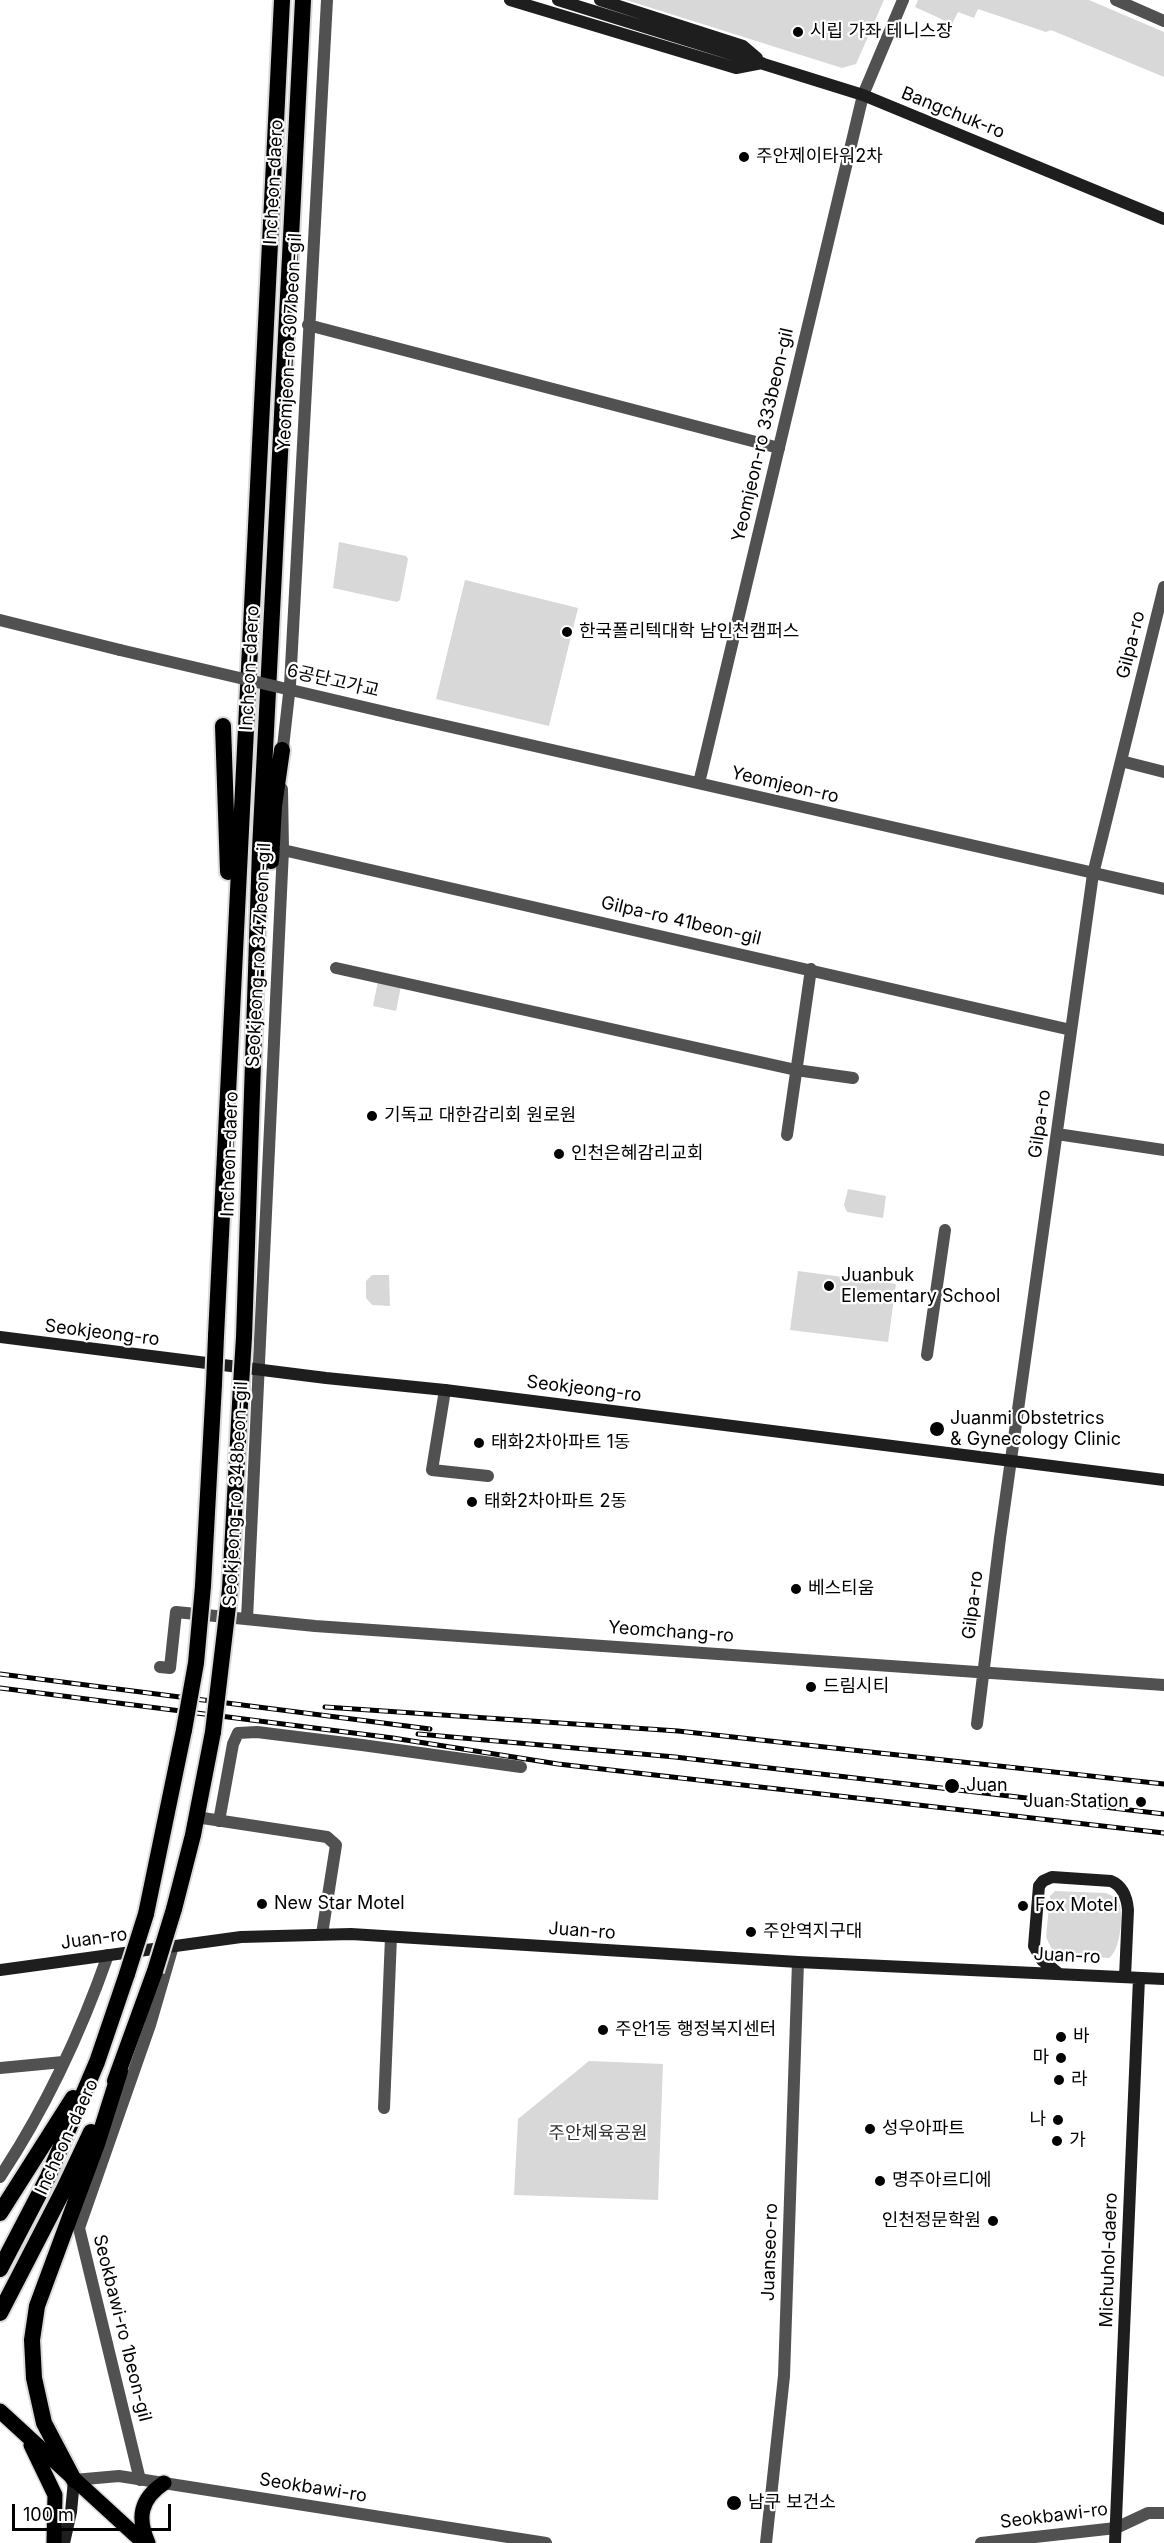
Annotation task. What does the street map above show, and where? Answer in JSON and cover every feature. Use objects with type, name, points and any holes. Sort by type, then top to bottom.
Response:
[{"type":"highway","name":"Incheon-daero","points":[[0,2269],[48,2176],[97,2062],[127,1974],[146,1914],[196,1663],[203,1586],[214,1384],[282,0]]},
{"type":"highway","name":"Incheon-daero","points":[[0,2313],[64,2189],[120,2071],[174,1909],[213,1732],[230,1589],[244,1337],[255,980],[303,0]]},
{"type":"highway","points":[[223,726],[233,976]]},
{"type":"highway","points":[[255,980],[267,910],[274,806],[282,750]]},
{"type":"highway","points":[[0,2213],[97,2062]]},
{"type":"highway","points":[[74,2480],[44,2423],[34,2378],[32,2340],[37,2306],[97,2144],[120,2071]]},
{"type":"main road","points":[[510,0],[736,68],[763,63]]},
{"type":"main road","name":"Bangchuk-ro","points":[[558,0],[863,95],[1164,219]]},
{"type":"main road","points":[[600,0],[743,46],[763,63]]},
{"type":"main road","name":"Seokjeong-ro","points":[[0,1337],[1164,1480]]},
{"type":"main road","points":[[1059,1974],[1042,1960],[1034,1946],[1039,1886],[1043,1881],[1052,1877],[1117,1883],[1127,1899],[1128,1910],[1125,1977]]},
{"type":"main road","name":"Juan-ro","points":[[0,1970],[241,1937],[322,1934],[798,1962],[1164,1979]]},
{"type":"main road","name":"Michuhol-daero","points":[[1115,2543],[1139,1978]]},
{"type":"main road","points":[[0,2411],[146,2543]]},
{"type":"main road","points":[[25,2434],[55,2495],[54,2543]]},
{"type":"main road","points":[[64,2543],[71,2512],[74,2480]]},
{"type":"main road","points":[[146,2543],[141,2526],[144,2505],[151,2491],[164,2483]]},
{"type":"street","name":"Yeomjeon-ro 307beon-gil","points":[[290,685],[327,0]]},
{"type":"street","name":"Yeomjeon-ro 333beon-gil","points":[[699,783],[863,95],[903,0]]},
{"type":"street","points":[[1116,0],[1164,21]]},
{"type":"street","points":[[308,325],[779,448]]},
{"type":"street","name":"Gilpa-ro","points":[[977,1724],[1011,1461],[1093,874],[1164,587]]},
{"type":"street","name":"6공단고가교","points":[[0,620],[398,715]]},
{"type":"street","name":"Seokjeong-ro 347beon-gil","points":[[260,1370],[283,850],[282,750],[290,685]]},
{"type":"street","name":"Yeomjeon-ro","points":[[398,715],[1164,889]]},
{"type":"street","points":[[1121,761],[1164,772]]},
{"type":"street","name":"Gilpa-ro 41beon-gil","points":[[283,850],[1071,1029]]},
{"type":"street","points":[[336,968],[796,1070],[854,1078]]},
{"type":"street","points":[[787,1135],[811,969]]},
{"type":"street","points":[[1057,1134],[1164,1150]]},
{"type":"street","points":[[927,1355],[945,1230]]},
{"type":"street","name":"Seokjeong-ro 348beon-gil","points":[[247,1619],[260,1370]]},
{"type":"street","points":[[445,1390],[432,1470],[488,1476]]},
{"type":"street","name":"Yeomchang-ro","points":[[160,1667],[170,1668],[176,1612],[459,1637],[1164,1685]]},
{"type":"street","points":[[219,1821],[233,1744],[238,1733],[257,1732],[521,1767]]},
{"type":"street","points":[[196,1817],[327,1837],[333,1841],[336,1845],[322,1934]]},
{"type":"street","points":[[384,2108],[391,1937]]},
{"type":"street","name":"Seokbawi-ro 1beon-gil","points":[[140,2480],[79,2228],[150,2025],[173,1946]]},
{"type":"street","points":[[0,2177],[34,2120],[63,2062],[90,2006],[108,1955]]},
{"type":"street","name":"Juanseo-ro","points":[[766,2543],[784,2376],[798,1962]]},
{"type":"street","points":[[0,2068],[63,2062]]},
{"type":"street","name":"Seokbawi-ro","points":[[74,2480],[119,2476],[546,2543]]},
{"type":"street","name":"Seokbawi-ro","points":[[981,2543],[1116,2528],[1148,2513],[1164,2512]]},
{"type":"green space","name":"시립 가좌 테니스장","points":[[626,0],[884,0],[856,64],[842,68]]},
{"type":"green space","points":[[918,0],[1089,0],[1164,32],[1164,77],[1051,30],[1046,32],[978,9],[974,18],[958,12],[952,24],[915,7]]},
{"type":"green space","points":[[339,542],[406,556],[408,559],[400,600],[397,602],[333,588]]},
{"type":"green space","points":[[465,580],[578,608],[549,726],[436,699]]},
{"type":"green space","points":[[378,981],[401,986],[396,1011],[373,1006]]},
{"type":"green space","points":[[848,1189],[886,1196],[883,1218],[847,1212],[844,1205]]},
{"type":"green space","points":[[798,1271],[896,1284],[888,1342],[790,1330]]},
{"type":"green space","points":[[372,1275],[389,1275],[390,1306],[372,1305],[366,1298],[366,1281]]},
{"type":"green space","points":[[1055,1891],[1106,1893],[1117,1898],[1121,1911],[1119,1938],[1109,1958],[1059,1955],[1053,1952],[1046,1937],[1050,1896]]},
{"type":"green space","name":"주안체육공원","points":[[589,2061],[663,2064],[658,2200],[514,2195],[518,2119]]},
{"type":"railway","points":[[0,1674],[430,1729]]},
{"type":"railway","points":[[0,1688],[393,1738],[558,1764],[1164,1833]]},
{"type":"railway","points":[[325,1707],[678,1731],[1164,1784]]},
{"type":"railway","points":[[418,1734],[675,1757],[1164,1814]]},
{"type":"place","name":"시립 가좌 테니스장","points":[[798,32]]},
{"type":"place","name":"주안제이타워2차","points":[[744,157]]},
{"type":"place","name":"한국폴리텍대학 남인천캠퍼스","points":[[567,632]]},
{"type":"place","name":"기독교 대한감리회 원로원","points":[[372,1116]]},
{"type":"place","name":"인천은혜감리교회","points":[[559,1154]]},
{"type":"place","name":"Juanbuk Elementary School","points":[[829,1286]]},
{"type":"place","name":"Juanmi Obstetrics & Gynecology Clinic","points":[[937,1429]]},
{"type":"place","name":"태화2차아파트 1동","points":[[479,1443]]},
{"type":"place","name":"태화2차아파트 2동","points":[[472,1502]]},
{"type":"place","name":"베스티움","points":[[796,1589]]},
{"type":"place","name":"드림시티","points":[[811,1687]]},
{"type":"place","name":"Juan","points":[[952,1786]]},
{"type":"place","name":"Juan Station","points":[[1141,1802]]},
{"type":"place","name":"New Star Motel","points":[[262,1904]]},
{"type":"place","name":"Fox Motel","points":[[1023,1906]]},
{"type":"place","name":"주안역지구대","points":[[751,1932]]},
{"type":"place","name":"주안1동 행정복지센터","points":[[603,2030]]},
{"type":"place","name":"바","points":[[1061,2037]]},
{"type":"place","name":"마","points":[[1061,2058]]},
{"type":"place","name":"라","points":[[1059,2080]]},
{"type":"place","name":"나","points":[[1058,2120]]},
{"type":"place","name":"성우아파트","points":[[870,2129]]},
{"type":"place","name":"가","points":[[1057,2141]]},
{"type":"place","name":"명주아르디에","points":[[880,2181]]},
{"type":"place","name":"인천정문학원","points":[[993,2221]]},
{"type":"place","name":"남구 보건소","points":[[734,2503]]}]
